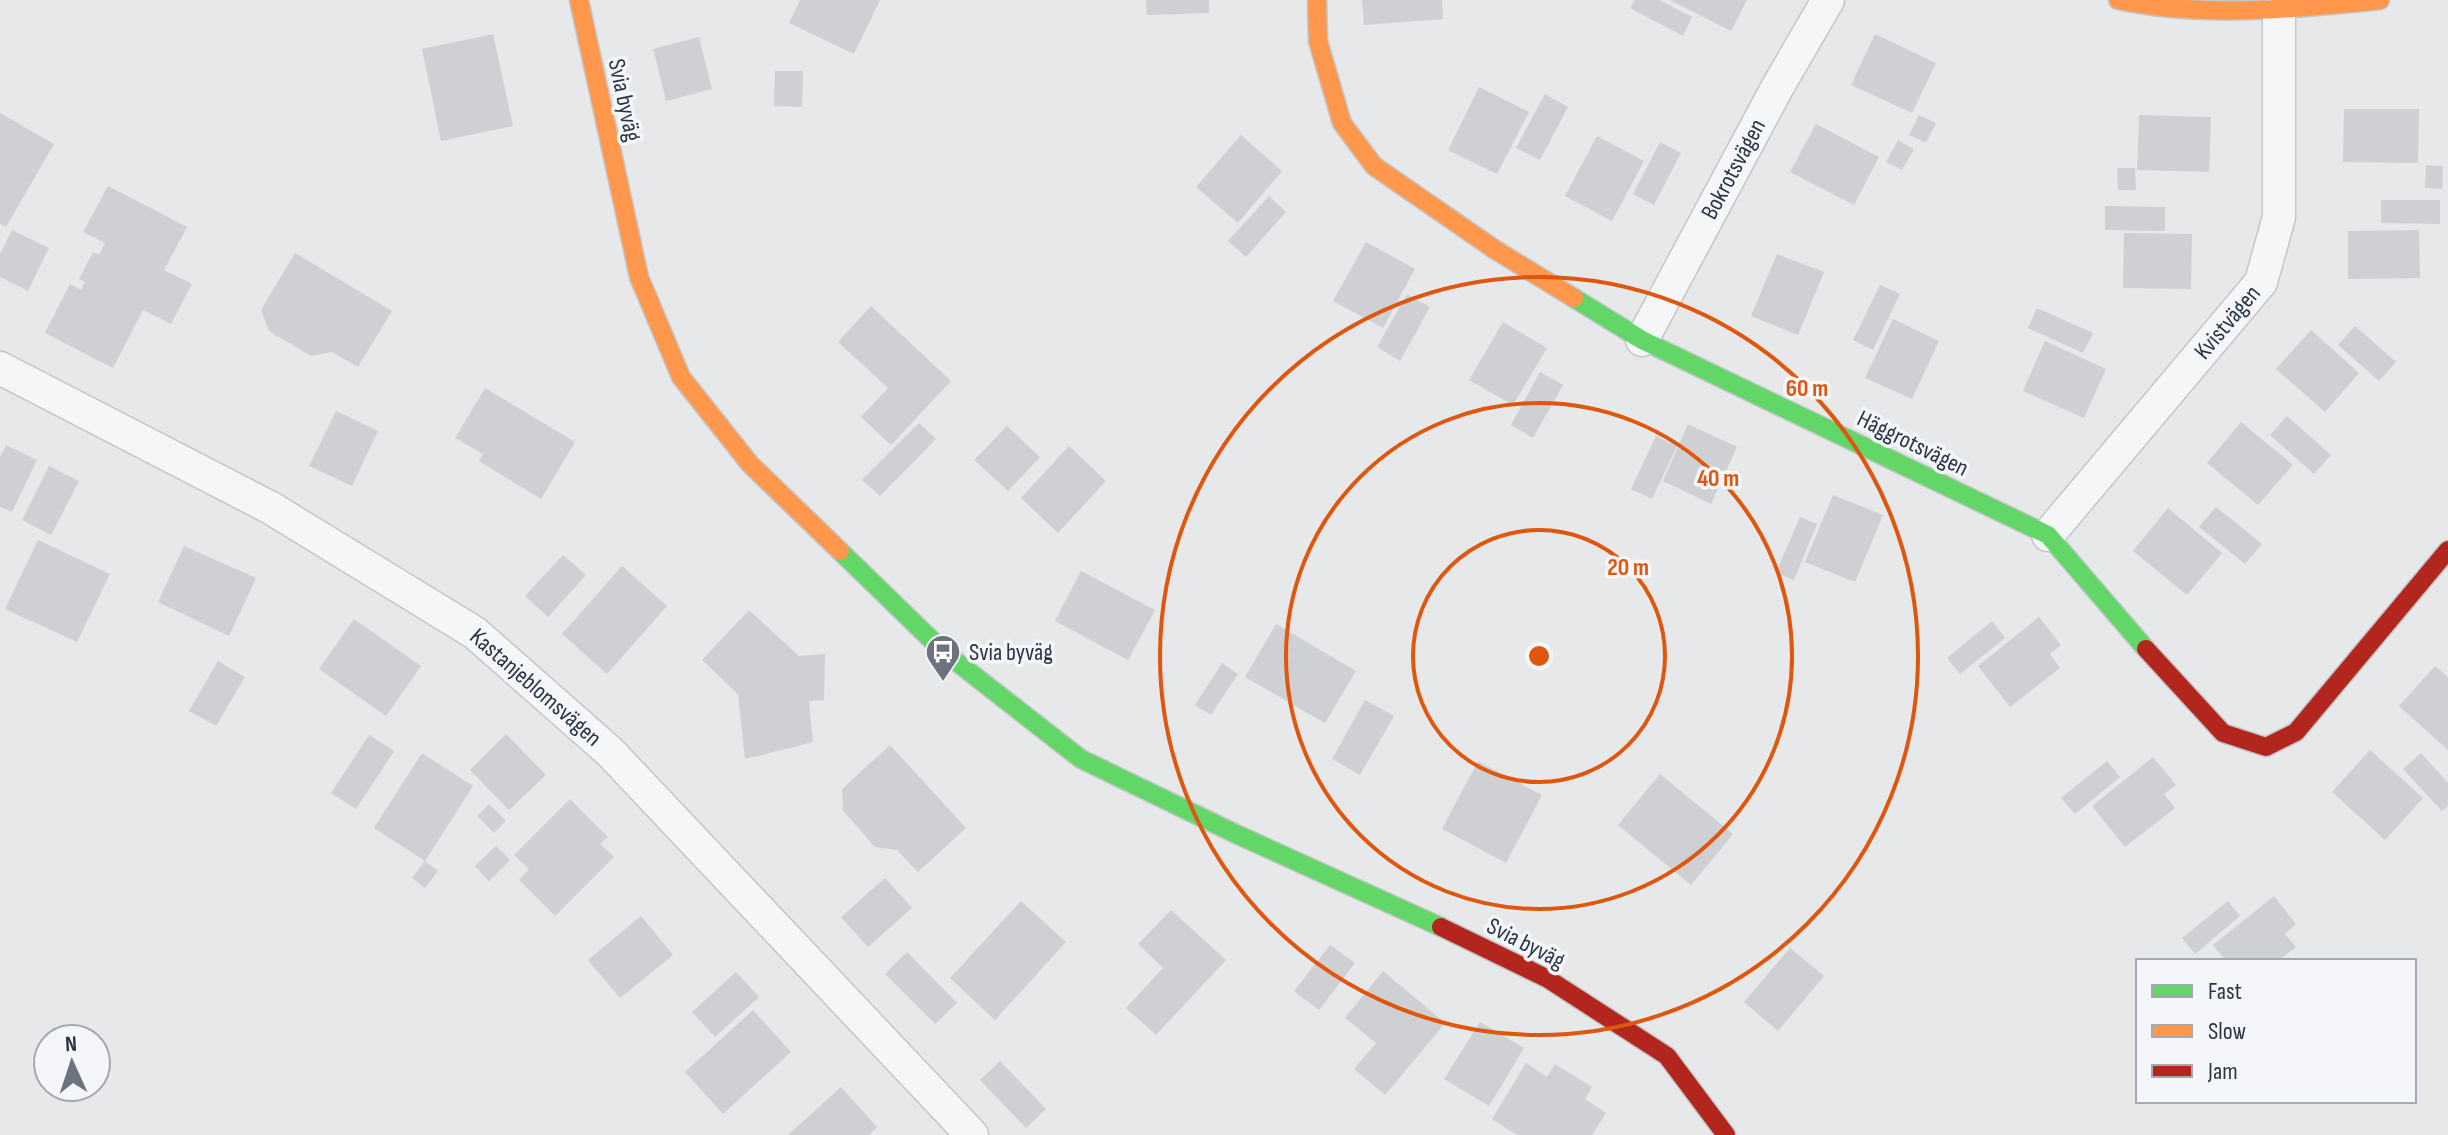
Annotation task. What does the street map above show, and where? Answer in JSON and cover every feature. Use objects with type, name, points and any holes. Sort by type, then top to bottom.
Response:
[{"type":"street","name":"Svia byväg","points":[[579,0],[639,277],[681,377],[750,464],[944,652],[1081,759],[1548,979],[1667,1056],[1726,1135]]},
{"type":"street","name":"Häggrotsvägen","points":[[1317,0],[1318,41],[1342,123],[1374,166],[1494,249],[1642,340],[2048,535],[2223,733],[2266,747],[2296,732],[2448,550]]},
{"type":"street","name":"Bokrotsvägen","points":[[1642,340],[1777,88],[1828,0]]},
{"type":"street","points":[[2118,0],[2145,6],[2279,11],[2380,0]]},
{"type":"street","name":"Kvistvägen","points":[[2048,535],[2261,282],[2279,217],[2279,11]]},
{"type":"street","name":"Kastanjeblomsvägen","points":[[0,368],[271,508],[475,633],[610,752],[972,1135]]},
{"type":"building","points":[[800,0],[880,0],[854,54],[789,23]]},
{"type":"building","points":[[1146,0],[1209,0],[1209,13],[1147,15]]},
{"type":"building","points":[[1362,0],[1442,0],[1443,19],[1364,25]]},
{"type":"building","points":[[1635,0],[1659,0],[1692,17],[1683,36],[1630,8]]},
{"type":"building","points":[[1670,0],[1747,0],[1731,31]]},
{"type":"building","points":[[493,34],[513,126],[441,141],[422,49]]},
{"type":"building","points":[[1875,34],[1936,63],[1912,113],[1851,85]]},
{"type":"building","points":[[699,37],[712,89],[666,101],[653,49]]},
{"type":"building","points":[[775,71],[803,71],[802,107],[774,106]]},
{"type":"building","points":[[1479,87],[1529,112],[1497,174],[1448,150]]},
{"type":"building","points":[[1545,94],[1568,107],[1540,160],[1516,148]]},
{"type":"building","points":[[2344,109],[2419,109],[2418,163],[2343,162]]},
{"type":"building","points":[[0,113],[54,144],[6,227],[0,224]]},
{"type":"building","points":[[1919,115],[1936,123],[1926,143],[1909,135]]},
{"type":"building","points":[[2139,115],[2211,117],[2209,172],[2137,170]]},
{"type":"building","points":[[1816,124],[1879,157],[1854,205],[1790,172]]},
{"type":"building","points":[[1241,135],[1282,171],[1238,223],[1196,187]]},
{"type":"building","points":[[1597,136],[1644,161],[1612,221],[1565,196]]},
{"type":"building","points":[[1898,140],[1914,149],[1902,170],[1886,162]]},
{"type":"building","points":[[1660,142],[1681,153],[1654,205],[1633,194]]},
{"type":"building","points":[[2426,165],[2443,166],[2442,189],[2425,188]]},
{"type":"building","points":[[2117,168],[2135,168],[2136,190],[2118,190]]},
{"type":"building","points":[[108,186],[187,227],[164,270],[192,284],[171,324],[143,310],[113,368],[45,333],[70,284],[81,290],[85,282],[79,279],[93,252],[99,255],[105,243],[83,232]]},
{"type":"building","points":[[1269,196],[1286,212],[1246,257],[1228,241]]},
{"type":"building","points":[[2381,200],[2440,200],[2440,224],[2381,223]]},
{"type":"building","points":[[2105,206],[2165,207],[2165,231],[2105,230]]},
{"type":"building","points":[[12,230],[49,248],[28,291],[0,277],[0,254]]},
{"type":"building","points":[[2419,230],[2420,278],[2348,279],[2348,231]]},
{"type":"building","points":[[2124,233],[2192,234],[2191,289],[2123,288]]},
{"type":"building","points":[[1366,242],[1415,269],[1383,328],[1333,301]]},
{"type":"building","points":[[295,253],[392,311],[358,367],[332,352],[311,356],[269,331],[261,310]]},
{"type":"building","points":[[1777,254],[1824,272],[1798,335],[1751,316]]},
{"type":"building","points":[[1880,285],[1900,294],[1873,350],[1853,340]]},
{"type":"building","points":[[1407,294],[1430,307],[1400,361],[1377,347]]},
{"type":"building","points":[[871,306],[951,381],[891,445],[861,417],[888,388],[838,342]]},
{"type":"building","points":[[2037,308],[2093,333],[2083,353],[2028,328]]},
{"type":"building","points":[[1893,319],[1939,341],[1912,399],[1865,378]]},
{"type":"building","points":[[1503,322],[1547,348],[1513,405],[1469,380]]},
{"type":"building","points":[[2355,326],[2396,362],[2379,381],[2338,345]]},
{"type":"building","points":[[2311,330],[2359,373],[2325,412],[2276,369]]},
{"type":"building","points":[[2045,341],[2106,369],[2084,418],[2023,391]]},
{"type":"building","points":[[1540,372],[1563,385],[1533,438],[1511,425]]},
{"type":"building","points":[[485,388],[575,442],[541,499],[479,461],[483,454],[455,438]]},
{"type":"building","points":[[336,411],[378,431],[352,486],[309,466]]},
{"type":"building","points":[[2287,416],[2331,455],[2314,474],[2270,435]]},
{"type":"building","points":[[2241,422],[2293,465],[2258,505],[2207,463]]},
{"type":"building","points":[[919,423],[936,439],[880,496],[862,480]]},
{"type":"building","points":[[1688,424],[1737,447],[1711,504],[1663,481]]},
{"type":"building","points":[[1007,426],[1040,457],[1008,491],[974,460]]},
{"type":"building","points":[[1656,436],[1677,446],[1652,499],[1631,489]]},
{"type":"building","points":[[6,445],[37,460],[12,512],[0,507],[0,457]]},
{"type":"building","points":[[1069,446],[1106,481],[1058,533],[1021,498]]},
{"type":"building","points":[[49,466],[79,481],[51,535],[22,520]]},
{"type":"building","points":[[1833,495],[1883,515],[1855,582],[1805,562]]},
{"type":"building","points":[[2216,507],[2262,544],[2245,564],[2199,527]]},
{"type":"building","points":[[2168,508],[2222,553],[2187,595],[2133,551]]},
{"type":"building","points":[[1800,517],[1817,524],[1794,580],[1776,573]]},
{"type":"building","points":[[38,540],[110,574],[77,642],[5,609]]},
{"type":"building","points":[[184,546],[256,578],[229,636],[158,602]]},
{"type":"building","points":[[563,555],[586,575],[548,617],[525,596]]},
{"type":"building","points":[[622,566],[667,606],[607,674],[562,634]]},
{"type":"building","points":[[1081,571],[1155,610],[1128,660],[1055,621]]},
{"type":"building","points":[[749,610],[799,656],[825,654],[824,700],[809,701],[813,742],[745,759],[738,694],[702,660]]},
{"type":"building","points":[[2039,617],[2061,645],[2050,654],[2060,668],[2010,707],[1978,666]]},
{"type":"building","points":[[354,619],[421,666],[386,716],[319,669]]},
{"type":"building","points":[[1992,621],[2005,638],[1960,674],[1947,658]]},
{"type":"building","points":[[1276,624],[1356,671],[1325,723],[1245,677]]},
{"type":"building","points":[[218,661],[245,677],[216,726],[189,711]]},
{"type":"building","points":[[1222,663],[1238,674],[1211,715],[1195,705]]},
{"type":"building","points":[[2435,666],[2448,677],[2448,750],[2399,706]]},
{"type":"building","points":[[1365,700],[1394,716],[1360,775],[1332,759]]},
{"type":"building","points":[[506,734],[546,775],[509,810],[470,770]]},
{"type":"building","points":[[369,735],[394,751],[356,809],[331,793]]},
{"type":"building","points":[[890,745],[966,828],[918,872],[897,850],[875,847],[843,811],[842,789]]},
{"type":"building","points":[[2370,750],[2423,798],[2385,840],[2332,792]]},
{"type":"building","points":[[422,753],[473,786],[425,861],[374,828]]},
{"type":"building","points":[[2421,753],[2448,783],[2448,806],[2442,811],[2403,769]]},
{"type":"building","points":[[2153,757],[2176,785],[2164,794],[2175,808],[2125,847],[2092,806]]},
{"type":"building","points":[[1478,761],[1542,795],[1506,863],[1442,829]]},
{"type":"building","points":[[2107,761],[2120,777],[2075,814],[2061,798]]},
{"type":"building","points":[[1660,774],[1733,834],[1691,885],[1618,825]]},
{"type":"building","points":[[570,799],[608,837],[600,844],[614,857],[555,916],[519,880],[529,869],[514,855]]},
{"type":"building","points":[[489,804],[506,821],[494,833],[477,816]]},
{"type":"building","points":[[496,846],[510,860],[489,881],[475,866]]},
{"type":"building","points":[[425,861],[438,871],[425,888],[412,878]]},
{"type":"building","points":[[885,878],[912,908],[868,947],[841,917]]},
{"type":"building","points":[[2274,896],[2296,924],[2285,934],[2296,947],[2281,959],[2224,959],[2213,945]]},
{"type":"building","points":[[1021,901],[1066,942],[995,1020],[950,978]]},
{"type":"building","points":[[2228,901],[2240,916],[2195,954],[2182,938]]},
{"type":"building","points":[[1171,910],[1226,960],[1156,1035],[1126,1008],[1163,968],[1138,944]]},
{"type":"building","points":[[641,916],[673,955],[620,998],[588,960]]},
{"type":"building","points":[[1330,945],[1355,963],[1319,1010],[1294,991]]},
{"type":"building","points":[[1790,948],[1824,976],[1778,1031],[1744,1002]]},
{"type":"building","points":[[907,952],[957,1003],[935,1024],[885,974]]},
{"type":"building","points":[[1383,971],[1445,1023],[1385,1095],[1354,1069],[1376,1043],[1345,1018]]},
{"type":"building","points":[[736,972],[759,997],[715,1037],[692,1012]]},
{"type":"building","points":[[753,1010],[791,1052],[723,1114],[685,1072]]},
{"type":"building","points":[[1480,1022],[1524,1048],[1489,1106],[1444,1079]]},
{"type":"building","points":[[1000,1061],[1046,1109],[1026,1128],[980,1080]]},
{"type":"building","points":[[1526,1063],[1547,1077],[1555,1064],[1592,1087],[1585,1099],[1606,1113],[1592,1135],[1517,1135],[1492,1119]]},
{"type":"building","points":[[841,1087],[877,1127],[869,1135],[788,1135]]},
{"type":"traffic: fast","points":[[1574,298],[1642,340],[2048,535],[2146,649]]},
{"type":"traffic: fast","points":[[840,551],[944,652],[1081,759],[1236,834],[1441,927]]},
{"type":"traffic: slow","points":[[579,0],[639,277],[681,377],[750,464],[840,551]]},
{"type":"traffic: slow","points":[[1317,0],[1318,41],[1342,123],[1374,166],[1494,249],[1574,298]]},
{"type":"traffic: slow","points":[[2118,0],[2150,6],[2215,10],[2282,9],[2380,0]]},
{"type":"traffic: jam","points":[[2146,649],[2223,733],[2266,747],[2296,732],[2448,550]]},
{"type":"traffic: jam","points":[[1441,927],[1548,979],[1667,1056],[1726,1135]]},
{"type":"place","name":"Svia byväg","points":[[943,683]]}]
